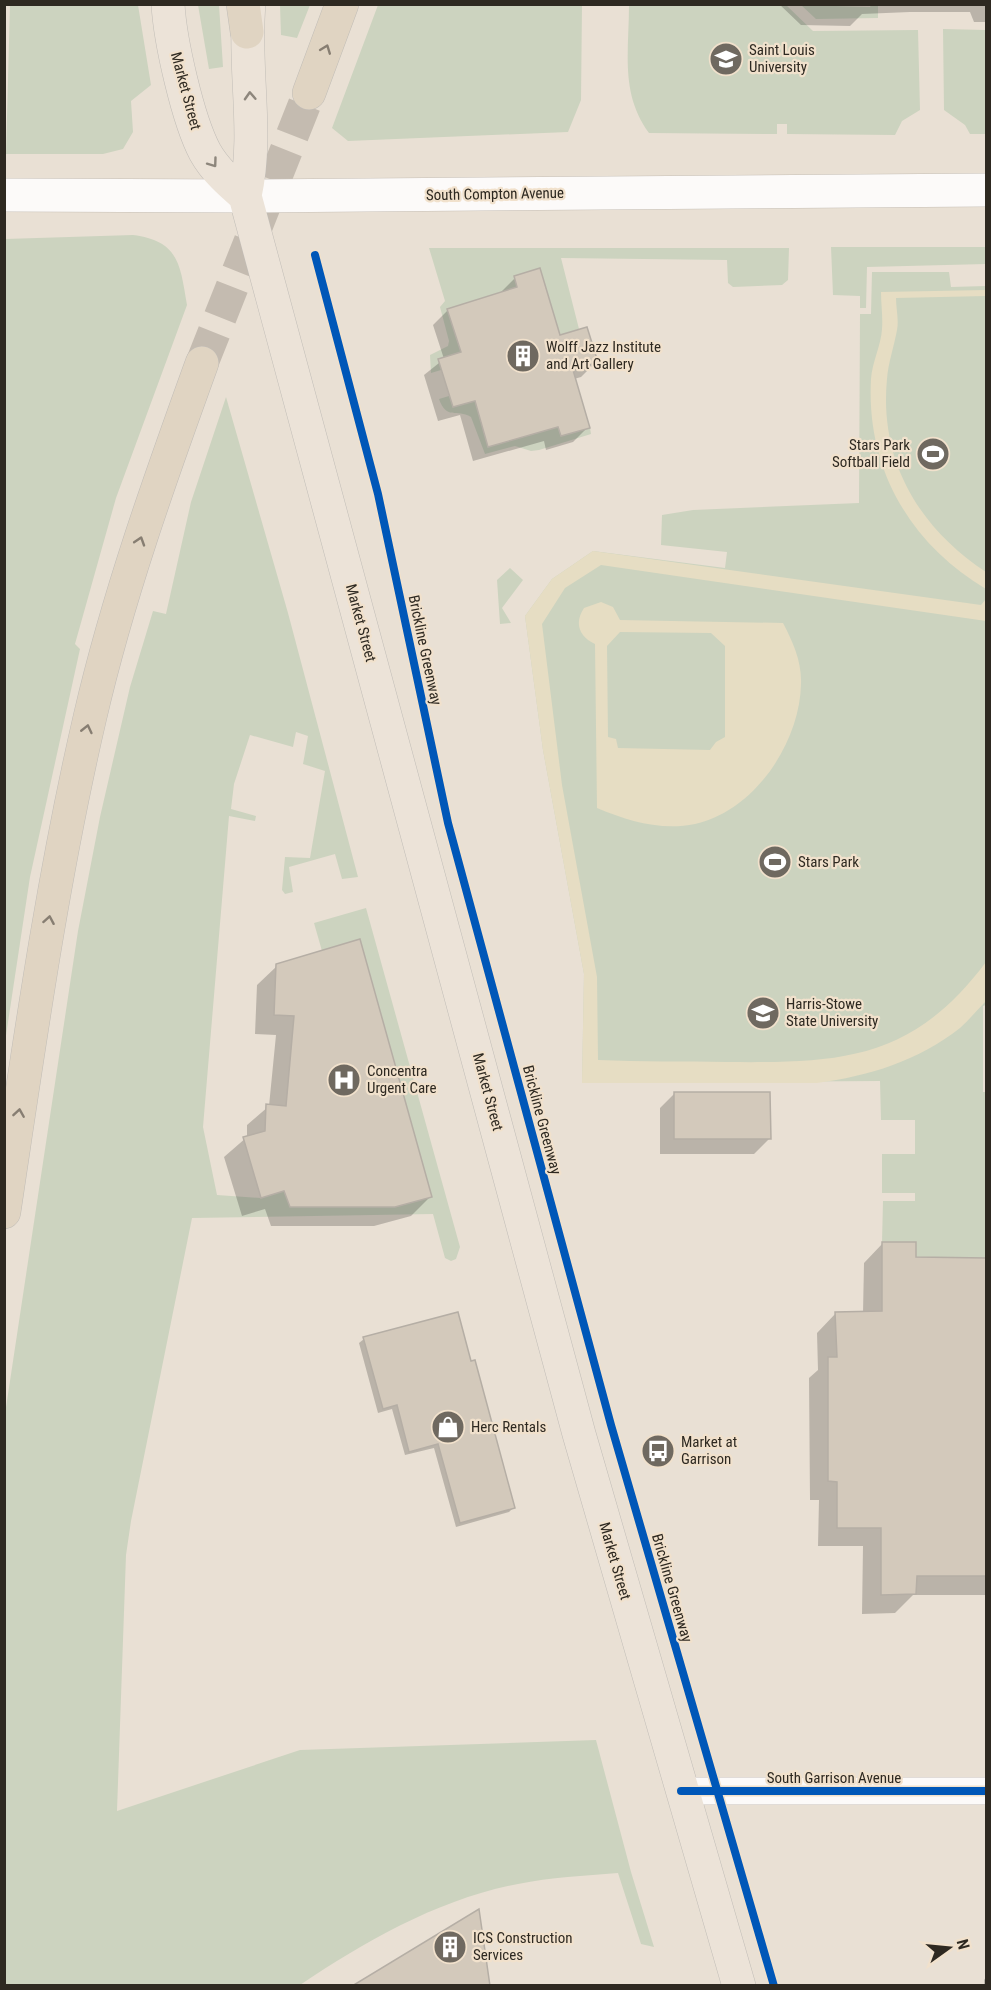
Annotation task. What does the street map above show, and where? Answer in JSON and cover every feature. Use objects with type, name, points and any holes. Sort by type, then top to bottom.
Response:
[{"type":"highway","points":[[309,93],[342,4]]},
{"type":"highway","points":[[4,1212],[45,943],[65,831],[91,714],[125,589],[202,363]]},
{"type":"main road","name":"Market Street","points":[[167,13],[197,135],[223,177],[245,196]]},
{"type":"main road","name":"Market Street","points":[[247,14],[251,154],[245,196],[576,1423],[739,1986]]},
{"type":"main road","name":"South Compton Avenue","points":[[11,195],[245,196],[987,190]]},
{"type":"street","name":"South Garrison Avenue","points":[[681,1791],[987,1791]]},
{"type":"green space","points":[[10,5],[138,5],[151,85],[131,101],[133,132],[123,149],[103,154],[6,154]]},
{"type":"green space","points":[[198,5],[219,5],[223,67],[209,69]]},
{"type":"green space","points":[[280,5],[310,5],[297,38],[281,35]]},
{"type":"green space","points":[[378,5],[582,5],[581,100],[568,132],[348,141],[332,128]]},
{"type":"green space","points":[[629,5],[786,5],[813,31],[918,30],[920,110],[902,121],[895,135],[787,134],[787,124],[777,124],[777,134],[649,133],[640,118],[630,87],[628,72]]},
{"type":"green space","points":[[801,5],[870,7],[878,5],[878,18],[816,19]]},
{"type":"green space","points":[[943,29],[986,30],[986,134],[970,134],[965,125],[944,110]]},
{"type":"green space","points":[[133,235],[160,243],[175,257],[187,305],[116,498],[75,644],[80,649],[30,877],[5,1042],[5,239]]},
{"type":"green space","points":[[831,247],[986,247],[986,264],[867,267],[866,308],[860,308],[860,296],[833,295]]},
{"type":"green space","points":[[429,248],[789,248],[788,280],[782,285],[733,287],[728,283],[727,260],[561,258],[579,329],[560,335],[540,269],[517,287],[448,309],[461,352],[439,359],[441,370],[431,373],[430,355],[448,346],[449,341],[440,307],[445,301]]},
{"type":"green space","name":"Stars Park","points":[[872,272],[949,272],[951,287],[986,286],[986,1005],[983,1006],[983,1092],[986,1092],[986,1258],[916,1257],[915,1242],[882,1242],[883,1201],[915,1201],[915,1193],[882,1193],[882,1154],[915,1154],[915,1120],[881,1120],[880,1081],[582,1083],[584,974],[543,750],[525,616],[552,579],[593,551],[725,568],[727,552],[661,545],[662,515],[693,510],[859,503],[860,314],[871,314]]},
{"type":"green space","points":[[449,396],[453,407],[475,401],[488,447],[558,427],[561,436],[590,428],[591,434],[539,450],[531,451],[515,446],[485,454],[471,417],[449,412],[442,406],[439,399]]},
{"type":"green space","points":[[226,397],[288,613],[358,877],[342,879],[335,854],[289,867],[293,892],[285,894],[282,890],[285,857],[310,858],[325,771],[303,764],[308,736],[296,732],[293,747],[250,735],[234,784],[231,809],[256,816],[255,821],[229,816],[203,1127],[217,1195],[261,1198],[284,1191],[290,1207],[395,1207],[431,1197],[360,940],[322,951],[314,923],[366,908],[460,1247],[456,1259],[451,1261],[445,1258],[433,1214],[192,1218],[126,1555],[117,1811],[300,1750],[596,1740],[631,1872],[654,1947],[641,1944],[618,1873],[530,1882],[460,1900],[377,1938],[300,1985],[5,1986],[5,1414],[78,931],[100,817],[130,687],[153,611],[166,614],[191,502]]},
{"type":"green space","points":[[510,568],[523,580],[502,608],[511,623],[500,624],[497,580]]},
{"type":"sand","points":[[986,290],[986,296],[896,298],[898,326],[888,373],[886,409],[897,464],[908,490],[941,535],[986,572],[986,589],[959,571],[935,550],[915,526],[898,500],[885,473],[876,443],[871,412],[871,379],[881,335],[881,292]]},
{"type":"sand","points":[[593,551],[981,605],[986,599],[986,621],[601,565],[565,588],[542,624],[562,785],[597,977],[598,1060],[804,1061],[871,1050],[901,1037],[930,1020],[958,995],[986,962],[986,1001],[960,1028],[944,1040],[892,1065],[855,1076],[817,1083],[582,1083],[584,974],[543,750],[525,616],[552,579]]},
{"type":"sand","points":[[601,602],[613,607],[620,620],[783,623],[800,668],[799,706],[783,750],[770,771],[737,805],[717,817],[682,826],[645,824],[597,808],[595,644],[585,638],[580,629],[579,619],[584,608]],"holes":[[[620,632],[711,633],[725,646],[725,737],[716,742],[710,750],[618,748],[616,739],[608,737],[607,646]]]},
{"type":"building","name":"Wolff Jazz Institute and Art Gallery","points":[[540,268],[560,335],[587,327],[598,362],[573,370],[590,428],[561,436],[558,427],[488,447],[475,401],[453,407],[438,359],[461,352],[447,309],[517,287],[514,276]]},
{"type":"building","name":"Concentra Urgent Care","points":[[360,939],[432,1197],[395,1207],[290,1207],[284,1191],[261,1198],[243,1137],[265,1131],[266,1104],[286,1106],[294,1016],[274,1015],[276,964]]},
{"type":"building","points":[[674,1092],[770,1092],[771,1139],[674,1139]]},
{"type":"building","points":[[882,1242],[916,1242],[916,1257],[987,1258],[987,1576],[917,1576],[916,1594],[881,1595],[881,1528],[837,1528],[837,1482],[828,1481],[828,1357],[837,1357],[835,1312],[882,1311]]},
{"type":"building","name":"Herc Rentals","points":[[458,1312],[471,1361],[475,1360],[515,1508],[460,1523],[438,1444],[409,1452],[397,1405],[383,1409],[363,1337]]},
{"type":"building","name":"ICS Construction Services","points":[[479,1909],[490,1986],[352,1986]]},
{"type":"tunnel","points":[[202,363],[309,93]]},
{"type":"cycle path","name":"Brickline Greenway","points":[[315,255],[378,494],[448,823],[611,1425],[774,1986]]},
{"type":"cycle path","points":[[681,1791],[986,1791]]},
{"type":"place","name":"Saint Louis University","points":[[726,59]]},
{"type":"place","name":"Wolff Jazz Institute and Art Gallery","points":[[523,356]]},
{"type":"place","name":"Stars Park Softball Field","points":[[933,454]]},
{"type":"place","name":"Stars Park","points":[[775,862]]},
{"type":"place","name":"Harris-Stowe State University","points":[[763,1013]]},
{"type":"place","name":"Concentra Urgent Care","points":[[344,1080]]},
{"type":"place","name":"Herc Rentals","points":[[448,1427]]},
{"type":"place","name":"Market at Garrison","points":[[658,1451]]},
{"type":"place","name":"ICS Construction Services","points":[[450,1947]]}]
